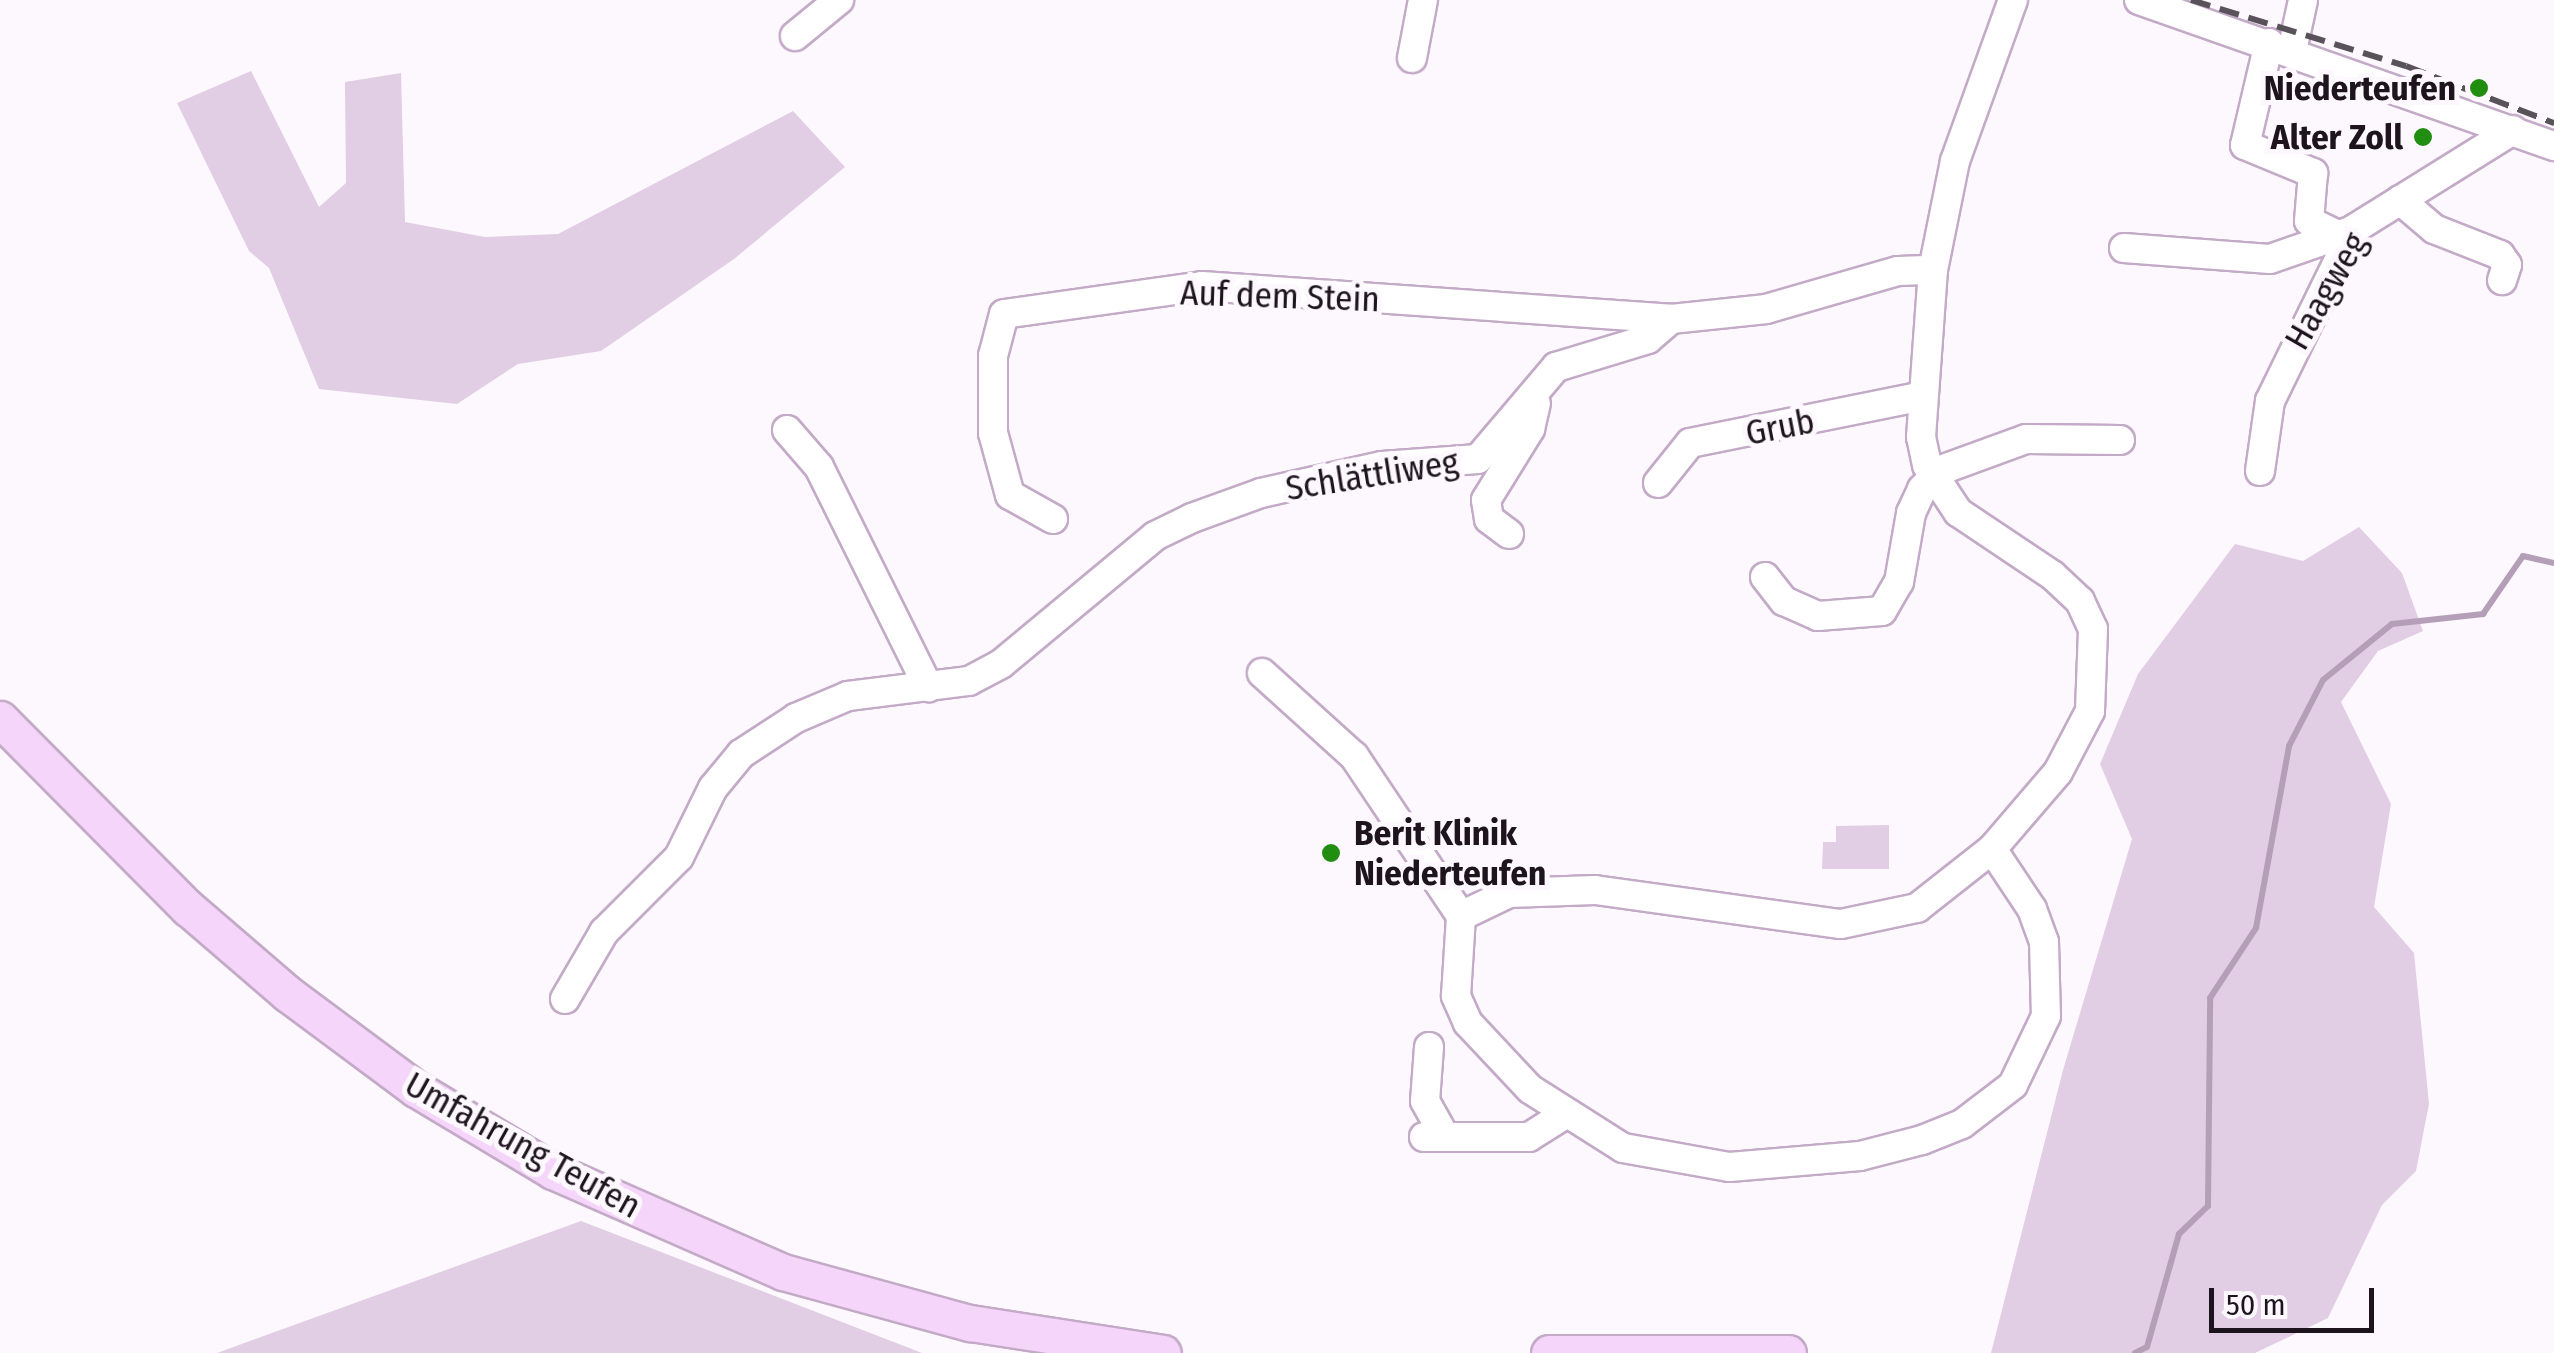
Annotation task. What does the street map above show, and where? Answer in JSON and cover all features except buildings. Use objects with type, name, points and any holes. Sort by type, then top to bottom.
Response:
[{"type":"main road","name":"Umfahrung Teufen","points":[[0,719],[188,908],[288,994],[416,1089],[553,1170],[784,1272],[970,1323],[1163,1353]]},
{"type":"main road","points":[[1548,1353],[1788,1353]]},
{"type":"street","points":[[794,36],[839,0]]},
{"type":"street","points":[[1412,58],[1423,0]]},
{"type":"street","points":[[1460,916],[1510,893],[1548,888],[1841,924],[1879,919],[1917,908],[1992,849],[2058,772],[2090,711],[2093,630],[2080,600],[1958,512],[1933,477],[1920,437],[1919,397],[1936,291],[1934,270],[1955,161],[2012,0]]},
{"type":"street","points":[[2139,0],[2554,146]]},
{"type":"street","points":[[2303,0],[2245,145],[2313,174],[2309,220],[2346,232]]},
{"type":"street","name":"Haagweg","points":[[2260,471],[2270,401],[2346,232],[2513,130]]},
{"type":"street","points":[[2400,200],[2434,228],[2500,255],[2507,265],[2502,280]]},
{"type":"street","points":[[2124,248],[2270,258],[2346,232]]},
{"type":"street","name":"Schlättliweg","points":[[565,999],[604,932],[679,857],[713,788],[741,754],[796,718],[848,696],[970,681],[1001,664],[1155,536],[1192,518],[1261,493],[1382,466],[1478,459],[1556,367],[1648,339],[1672,319],[1766,309],[1898,270],[1934,270]]},
{"type":"street","name":"Auf dem Stein","points":[[1053,519],[1010,494],[993,433],[993,356],[1004,314],[1202,286],[1672,319]]},
{"type":"street","points":[[1509,534],[1489,519],[1486,500],[1530,429],[1541,384]]},
{"type":"street","name":"Grub","points":[[1658,483],[1690,443],[1919,397]]},
{"type":"street","points":[[787,430],[818,467],[928,687]]},
{"type":"street","points":[[1765,577],[1784,600],[1818,616],[1882,611],[1899,582],[1911,513],[1933,477],[2026,439],[2120,440]]},
{"type":"street","points":[[1262,673],[1354,756],[1460,916],[1454,967],[1468,1023],[1499,1060],[1564,1115],[1623,1148],[1729,1167],[1860,1156],[1962,1124],[2013,1085],[2038,1044],[2048,999],[2044,942],[2032,908],[1992,849]]},
{"type":"street","points":[[1429,1047],[1425,1102],[1434,1137],[1529,1137],[1564,1115]]},
{"type":"shaded area","points":[[251,71],[319,207],[346,183],[345,82],[401,73],[405,222],[485,237],[558,234],[793,111],[845,167],[734,259],[601,351],[518,364],[457,404],[319,389],[269,268],[249,251],[177,103]]},
{"type":"shaded area","points":[[2359,527],[2402,573],[2423,631],[2378,651],[2341,702],[2391,804],[2374,907],[2414,953],[2429,1104],[2416,1171],[2382,1205],[2328,1318],[2255,1353],[1991,1353],[2063,1070],[2132,839],[2100,764],[2138,674],[2235,544],[2303,561]]},
{"type":"shaded area","points":[[1889,825],[1889,869],[1822,869],[1823,842],[1836,842],[1836,826]]},
{"type":"shaded area","points":[[581,1221],[922,1353],[217,1353]]},
{"type":"waterway","points":[[2135,1353],[2147,1347],[2179,1234],[2208,1206],[2210,998],[2256,928],[2289,746],[2323,680],[2392,624],[2483,614],[2523,556],[2554,563]]},
{"type":"railway","points":[[2191,0],[2406,66],[2554,123]]},
{"type":"place","name":"Niederteufen","points":[[2479,88]]},
{"type":"place","name":"Alter Zoll","points":[[2423,137]]},
{"type":"place","name":"Berit Klinik Niederteufen","points":[[1331,853]]}]
